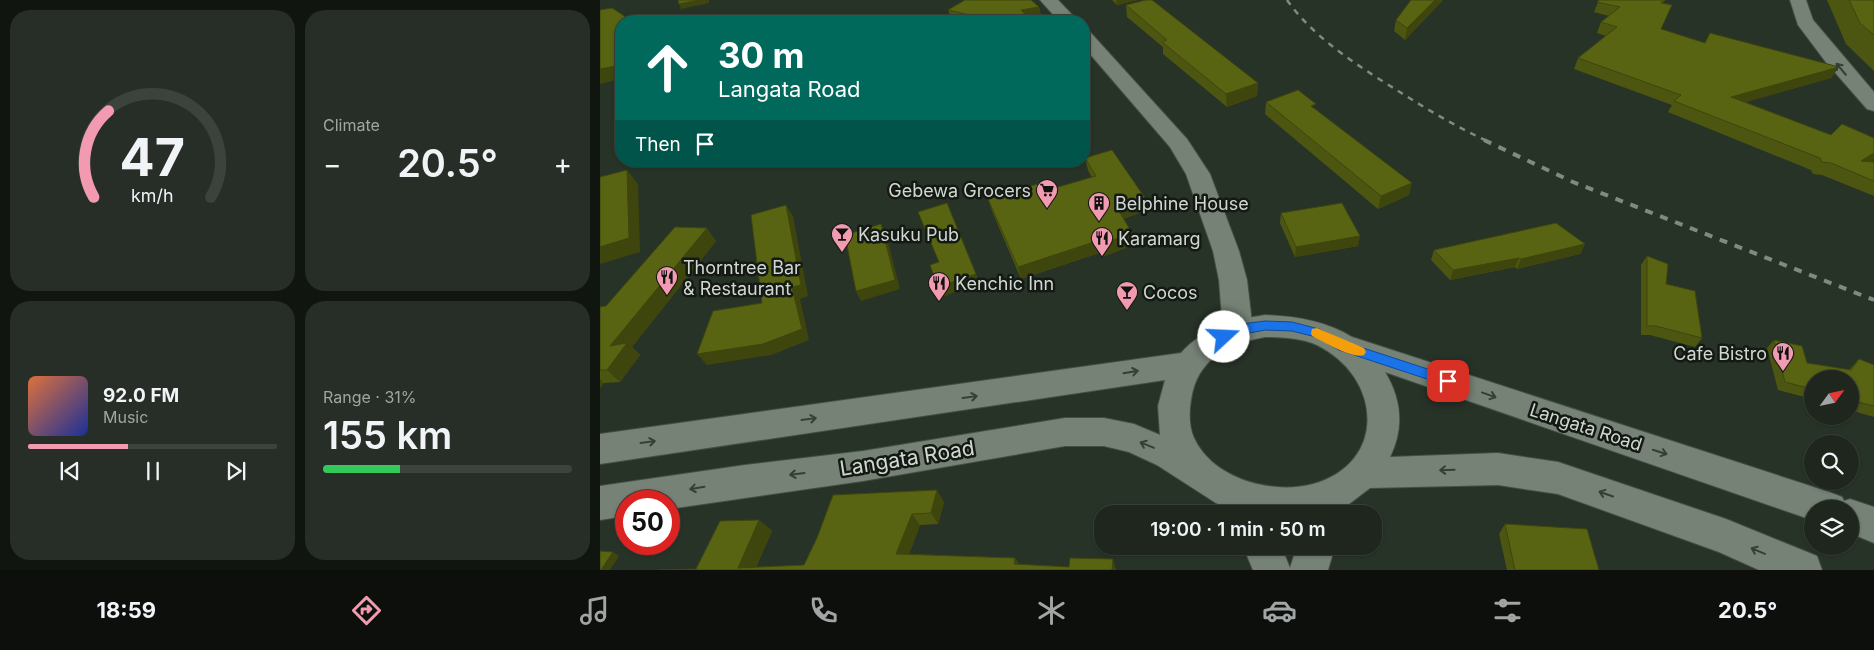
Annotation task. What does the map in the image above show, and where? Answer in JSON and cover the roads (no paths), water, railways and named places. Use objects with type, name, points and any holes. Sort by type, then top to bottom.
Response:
[{"type":"main road","points":[[1048,0],[1063,15]]},
{"type":"main road","points":[[1798,0],[1804,21],[1850,79],[1874,105]]},
{"type":"main road","points":[[1816,0],[1825,30],[1862,72],[1874,82]]},
{"type":"main road","points":[[1090,43],[1179,144],[1198,174],[1226,251],[1233,280],[1238,330]]},
{"type":"main road","points":[[1227,494],[1183,450],[1173,420],[1176,390],[1189,364],[1210,344],[1238,330],[1265,326],[1292,326],[1319,333],[1343,346]]},
{"type":"main road","name":"Langata Road","points":[[600,503],[863,466],[1065,432],[1104,432],[1134,440],[1169,454],[1227,494],[1264,503],[1328,505],[1364,472],[1380,447],[1386,419],[1380,391],[1365,366],[1343,346]]},
{"type":"main road","name":"Langata Road","points":[[1343,346],[1804,501]]},
{"type":"main road","points":[[600,450],[1189,364]]},
{"type":"main road","points":[[1364,472],[1498,469],[1558,478],[1726,537],[1803,570]]},
{"type":"main road","points":[[1859,519],[1874,525]]},
{"type":"main road","points":[[1266,555],[1272,570]]},
{"type":"main road","points":[[1309,570],[1313,555]]},
{"type":"railway","points":[[1287,0],[1311,28],[1356,64],[1434,113],[1487,141]]},
{"type":"railway","points":[[1484,140],[1573,182],[1874,300]]},
{"type":"place","name":"Gebewa Grocers","points":[[1047,209]]},
{"type":"place","name":"Belphine House","points":[[1099,222]]},
{"type":"place","name":"Kasuku Pub","points":[[842,253]]},
{"type":"place","name":"Karamarg","points":[[1102,257]]},
{"type":"place","name":"Thorntree Bar & Restaurant","points":[[667,296]]},
{"type":"place","name":"Kenchic Inn","points":[[939,302]]},
{"type":"place","name":"Cocos","points":[[1127,311]]},
{"type":"place","name":"Cafe Bistro","points":[[1783,372]]}]
